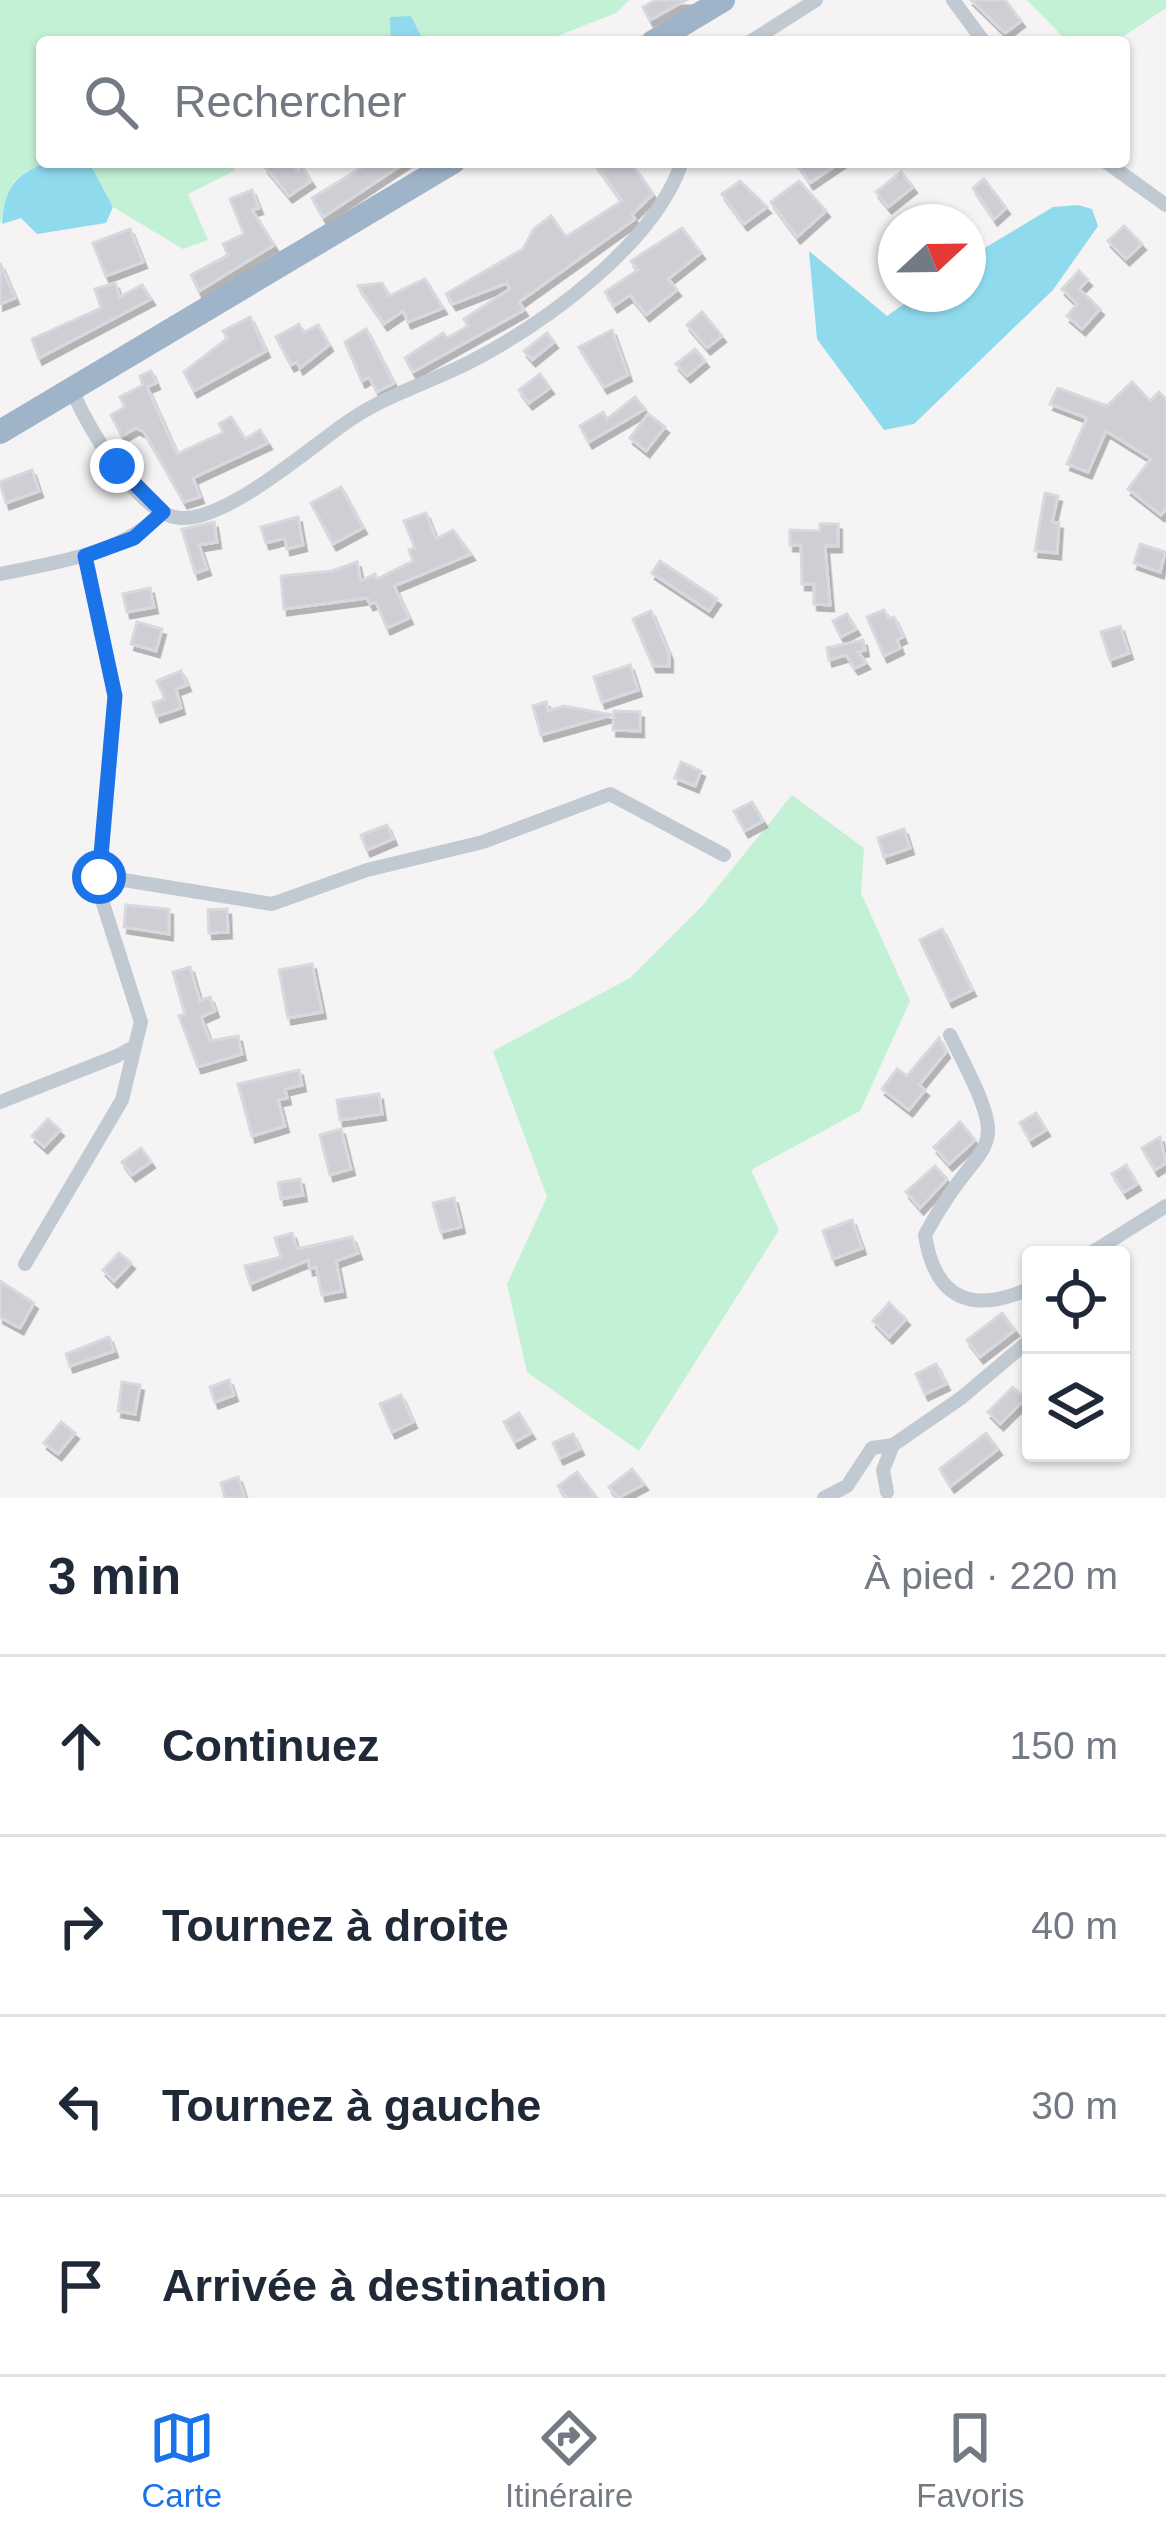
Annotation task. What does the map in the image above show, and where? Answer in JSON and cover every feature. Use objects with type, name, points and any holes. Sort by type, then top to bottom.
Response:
[{"type":"highway","points":[[663,36],[723,0]]},
{"type":"highway","points":[[0,432],[443,168]]},
{"type":"street","points":[[759,36],[816,0]]},
{"type":"street","points":[[953,0],[980,36]]},
{"type":"street","points":[[72,391],[94,437],[163,512],[184,518],[211,512],[357,415],[515,335],[591,280],[664,203],[679,168]]},
{"type":"street","points":[[1114,168],[1166,205]]},
{"type":"street","points":[[0,574],[85,556],[134,538],[163,512]]},
{"type":"street","points":[[25,1264],[122,1100],[140,1011],[104,915],[99,877],[115,696],[85,556]]},
{"type":"street","points":[[99,877],[272,904],[367,870],[483,842],[610,794],[724,855]]},
{"type":"street","points":[[950,1035],[989,1113],[991,1136],[983,1156],[925,1235],[933,1276],[946,1291],[968,1298],[1022,1289]]},
{"type":"street","points":[[0,1102],[135,1046]]},
{"type":"street","points":[[1102,1246],[1166,1206]]},
{"type":"street","points":[[824,1498],[847,1486],[872,1448],[893,1445],[961,1398],[1022,1347]]},
{"type":"street","points":[[887,1492],[884,1470],[893,1445]]},
{"type":"green space","points":[[0,0],[629,0],[616,13],[557,36],[36,36],[36,168],[12,186],[0,225]]},
{"type":"green space","points":[[1027,0],[1166,0],[1166,8],[1124,36],[1062,36]]},
{"type":"green space","points":[[92,168],[234,168],[188,194],[208,240],[183,249],[113,207]]},
{"type":"green space","points":[[792,795],[864,848],[861,893],[910,1001],[860,1111],[751,1170],[779,1230],[639,1451],[527,1372],[507,1284],[547,1197],[493,1051],[630,978],[703,905]]},
{"type":"water","points":[[411,16],[421,36],[391,36],[390,17]]},
{"type":"water","points":[[36,168],[92,168],[113,207],[106,223],[37,234],[21,218],[2,224],[13,185]]},
{"type":"water","points":[[1053,207],[1092,209],[1098,226],[1053,290],[914,424],[884,430],[817,339],[809,251],[887,316],[893,312],[986,312],[986,247]]},
{"type":"building","points":[[656,0],[686,0],[650,20],[643,7]]},
{"type":"building","points":[[971,0],[1005,0],[1021,21],[1005,33]]},
{"type":"building","points":[[266,168],[295,168],[297,172],[303,168],[311,181],[289,196]]},
{"type":"building","points":[[361,168],[397,168],[323,217],[312,198]]},
{"type":"building","points":[[598,168],[634,168],[640,175],[653,194],[632,215],[635,219],[519,302],[524,310],[413,372],[405,358],[443,333],[447,338],[468,326],[464,319],[510,289],[507,283],[453,304],[446,294],[523,249],[534,229],[551,216],[566,237],[622,201]]},
{"type":"building","points":[[800,168],[832,168],[810,183]]},
{"type":"building","points":[[901,172],[913,187],[892,204],[886,204],[876,192]]},
{"type":"building","points":[[984,179],[1006,208],[994,219],[973,188]]},
{"type":"building","points":[[740,181],[767,207],[744,224],[722,194]]},
{"type":"building","points":[[799,181],[826,211],[797,237],[771,202]]},
{"type":"building","points":[[252,190],[259,208],[252,210],[274,245],[199,291],[191,275],[228,255],[223,244],[244,234],[230,199]]},
{"type":"building","points":[[1124,226],[1142,244],[1126,259],[1108,241]]},
{"type":"building","points":[[682,228],[701,253],[668,279],[677,290],[646,315],[630,295],[614,306],[605,292],[638,270],[631,261]]},
{"type":"building","points":[[130,229],[143,262],[106,276],[93,243]]},
{"type":"building","points":[[0,263],[15,298],[0,304]]},
{"type":"building","points":[[1079,271],[1088,280],[1079,289],[1100,309],[1082,329],[1067,316],[1077,304],[1062,289]]},
{"type":"building","points":[[425,279],[443,308],[408,322],[403,311],[384,324],[358,286],[382,283],[389,296]]},
{"type":"building","points":[[115,283],[120,297],[142,285],[151,299],[39,358],[32,339],[101,308],[95,289]]},
{"type":"building","points":[[702,312],[722,336],[707,348],[687,325]]},
{"type":"building","points":[[250,317],[266,351],[194,391],[184,372],[228,338],[223,331]]},
{"type":"building","points":[[299,324],[303,333],[318,325],[329,345],[300,368],[297,362],[291,365],[276,337]]},
{"type":"building","points":[[366,329],[394,383],[377,392],[369,377],[362,381],[345,342]]},
{"type":"building","points":[[612,330],[628,375],[604,387],[579,347]]},
{"type":"building","points":[[547,333],[554,342],[532,360],[524,351]]},
{"type":"building","points":[[695,349],[705,361],[687,376],[676,364]]},
{"type":"building","points":[[151,371],[156,383],[147,387],[177,454],[224,432],[219,424],[231,417],[245,439],[260,430],[268,443],[193,478],[200,497],[184,502],[144,432],[136,428],[122,436],[111,415],[125,407],[120,397],[143,385],[140,376]]},
{"type":"building","points":[[540,374],[550,388],[529,403],[519,390]]},
{"type":"building","points":[[1132,382],[1150,401],[1159,392],[1166,399],[1166,509],[1161,515],[1128,489],[1151,459],[1106,431],[1088,472],[1067,464],[1087,418],[1050,404],[1058,388],[1107,406]]},
{"type":"building","points":[[635,397],[645,409],[589,442],[580,426],[603,412],[607,419]]},
{"type":"building","points":[[648,414],[665,427],[646,451],[630,438]]},
{"type":"building","points":[[32,470],[39,491],[6,503],[0,482]]},
{"type":"building","points":[[341,487],[363,528],[333,544],[311,503]]},
{"type":"building","points":[[1045,493],[1058,496],[1052,522],[1059,523],[1057,553],[1035,551]]},
{"type":"building","points":[[426,513],[436,539],[453,530],[471,554],[394,586],[409,618],[387,628],[376,602],[370,604],[367,598],[284,609],[281,576],[332,571],[357,562],[361,581],[375,574],[377,579],[413,561],[409,550],[415,548],[404,521]]},
{"type":"building","points":[[298,517],[303,545],[287,549],[285,538],[266,543],[261,527]]},
{"type":"building","points":[[214,522],[217,542],[199,545],[207,569],[195,573],[182,529]]},
{"type":"building","points":[[820,524],[838,524],[838,546],[825,546],[830,605],[814,604],[814,584],[802,584],[801,545],[790,545],[790,530],[820,531]]},
{"type":"building","points":[[1140,544],[1165,552],[1160,572],[1134,563]]},
{"type":"building","points":[[660,561],[717,599],[709,611],[652,573]]},
{"type":"building","points":[[150,588],[154,607],[127,612],[123,594]]},
{"type":"building","points":[[884,610],[888,619],[894,617],[903,637],[897,640],[900,648],[884,656],[867,617]]},
{"type":"building","points":[[651,611],[669,654],[669,666],[653,666],[633,619]]},
{"type":"building","points":[[847,614],[856,629],[841,637],[833,621]]},
{"type":"building","points":[[137,622],[162,629],[156,651],[131,644]]},
{"type":"building","points":[[1120,626],[1129,653],[1110,660],[1101,632]]},
{"type":"building","points":[[863,640],[865,650],[858,652],[866,663],[855,668],[846,655],[829,660],[827,648]]},
{"type":"building","points":[[630,665],[638,690],[602,702],[594,677]]},
{"type":"building","points":[[181,671],[187,685],[176,689],[181,708],[157,716],[153,703],[165,699],[157,681]]},
{"type":"building","points":[[546,702],[548,711],[564,706],[612,715],[541,735],[533,706]]},
{"type":"building","points":[[614,711],[640,712],[640,731],[613,730]]},
{"type":"building","points":[[681,762],[701,771],[695,786],[675,778]]},
{"type":"building","points":[[752,802],[763,821],[745,831],[734,811]]},
{"type":"building","points":[[387,825],[393,839],[367,850],[361,835]]},
{"type":"building","points":[[904,829],[910,848],[884,857],[878,838]]},
{"type":"building","points":[[126,905],[169,909],[169,934],[124,927]]},
{"type":"building","points":[[227,909],[228,932],[209,933],[208,910]]},
{"type":"building","points":[[942,929],[972,990],[949,1001],[920,940]]},
{"type":"building","points":[[312,964],[322,1012],[288,1018],[279,970]]},
{"type":"building","points":[[190,967],[200,1001],[210,997],[215,1011],[201,1017],[210,1041],[238,1036],[242,1054],[198,1067],[179,1016],[185,1014],[173,972]]},
{"type":"building","points":[[939,1038],[946,1052],[919,1085],[925,1090],[909,1110],[882,1089],[897,1069],[907,1076]]},
{"type":"building","points":[[299,1070],[302,1085],[285,1089],[287,1098],[278,1100],[285,1126],[252,1136],[238,1084]]},
{"type":"building","points":[[379,1094],[382,1114],[340,1120],[337,1100]]},
{"type":"building","points":[[1036,1113],[1046,1130],[1030,1140],[1020,1123]]},
{"type":"building","points":[[48,1119],[60,1130],[44,1147],[32,1136]]},
{"type":"building","points":[[960,1122],[975,1140],[949,1164],[934,1147]]},
{"type":"building","points":[[341,1129],[351,1169],[330,1175],[320,1135]]},
{"type":"building","points":[[1160,1137],[1166,1163],[1155,1170],[1142,1148]]},
{"type":"building","points":[[141,1148],[151,1162],[132,1175],[122,1162]]},
{"type":"building","points":[[1126,1165],[1137,1184],[1124,1192],[1112,1174]]},
{"type":"building","points":[[935,1166],[947,1179],[920,1208],[906,1192]]},
{"type":"building","points":[[300,1179],[303,1195],[281,1199],[278,1183]]},
{"type":"building","points":[[454,1198],[461,1227],[441,1232],[433,1203]]},
{"type":"building","points":[[852,1220],[862,1248],[833,1259],[823,1231]]},
{"type":"building","points":[[292,1233],[297,1249],[352,1237],[358,1253],[336,1261],[342,1291],[322,1295],[316,1267],[310,1269],[308,1260],[250,1284],[245,1266],[281,1257],[275,1238]]},
{"type":"building","points":[[119,1253],[131,1263],[114,1281],[103,1270]]},
{"type":"building","points":[[0,1281],[34,1303],[20,1328],[0,1317]]},
{"type":"building","points":[[889,1303],[906,1319],[889,1337],[873,1321]]},
{"type":"building","points":[[1002,1313],[1015,1330],[980,1357],[967,1340]]},
{"type":"building","points":[[109,1337],[114,1351],[70,1366],[66,1354]]},
{"type":"building","points":[[936,1364],[946,1384],[925,1394],[916,1374]]},
{"type":"building","points":[[229,1380],[234,1395],[215,1402],[210,1387]]},
{"type":"building","points":[[122,1382],[140,1385],[135,1414],[118,1411]]},
{"type":"building","points":[[1013,1387],[1022,1396],[1022,1402],[1000,1424],[988,1412]]},
{"type":"building","points":[[401,1395],[413,1422],[392,1432],[380,1404]]},
{"type":"building","points":[[519,1413],[531,1433],[515,1442],[504,1422]]},
{"type":"building","points":[[61,1422],[75,1433],[58,1454],[44,1443]]},
{"type":"building","points":[[986,1433],[998,1449],[951,1486],[940,1469]]},
{"type":"building","points":[[573,1434],[580,1449],[560,1458],[553,1443]]},
{"type":"building","points":[[632,1469],[644,1484],[618,1498],[609,1487]]},
{"type":"building","points":[[577,1472],[597,1498],[567,1498],[558,1486]]},
{"type":"building","points":[[238,1477],[245,1498],[225,1498],[221,1483]]},
{"type":"route","points":[[99,877],[115,696],[85,556],[134,538],[163,512],[117,466]]}]
